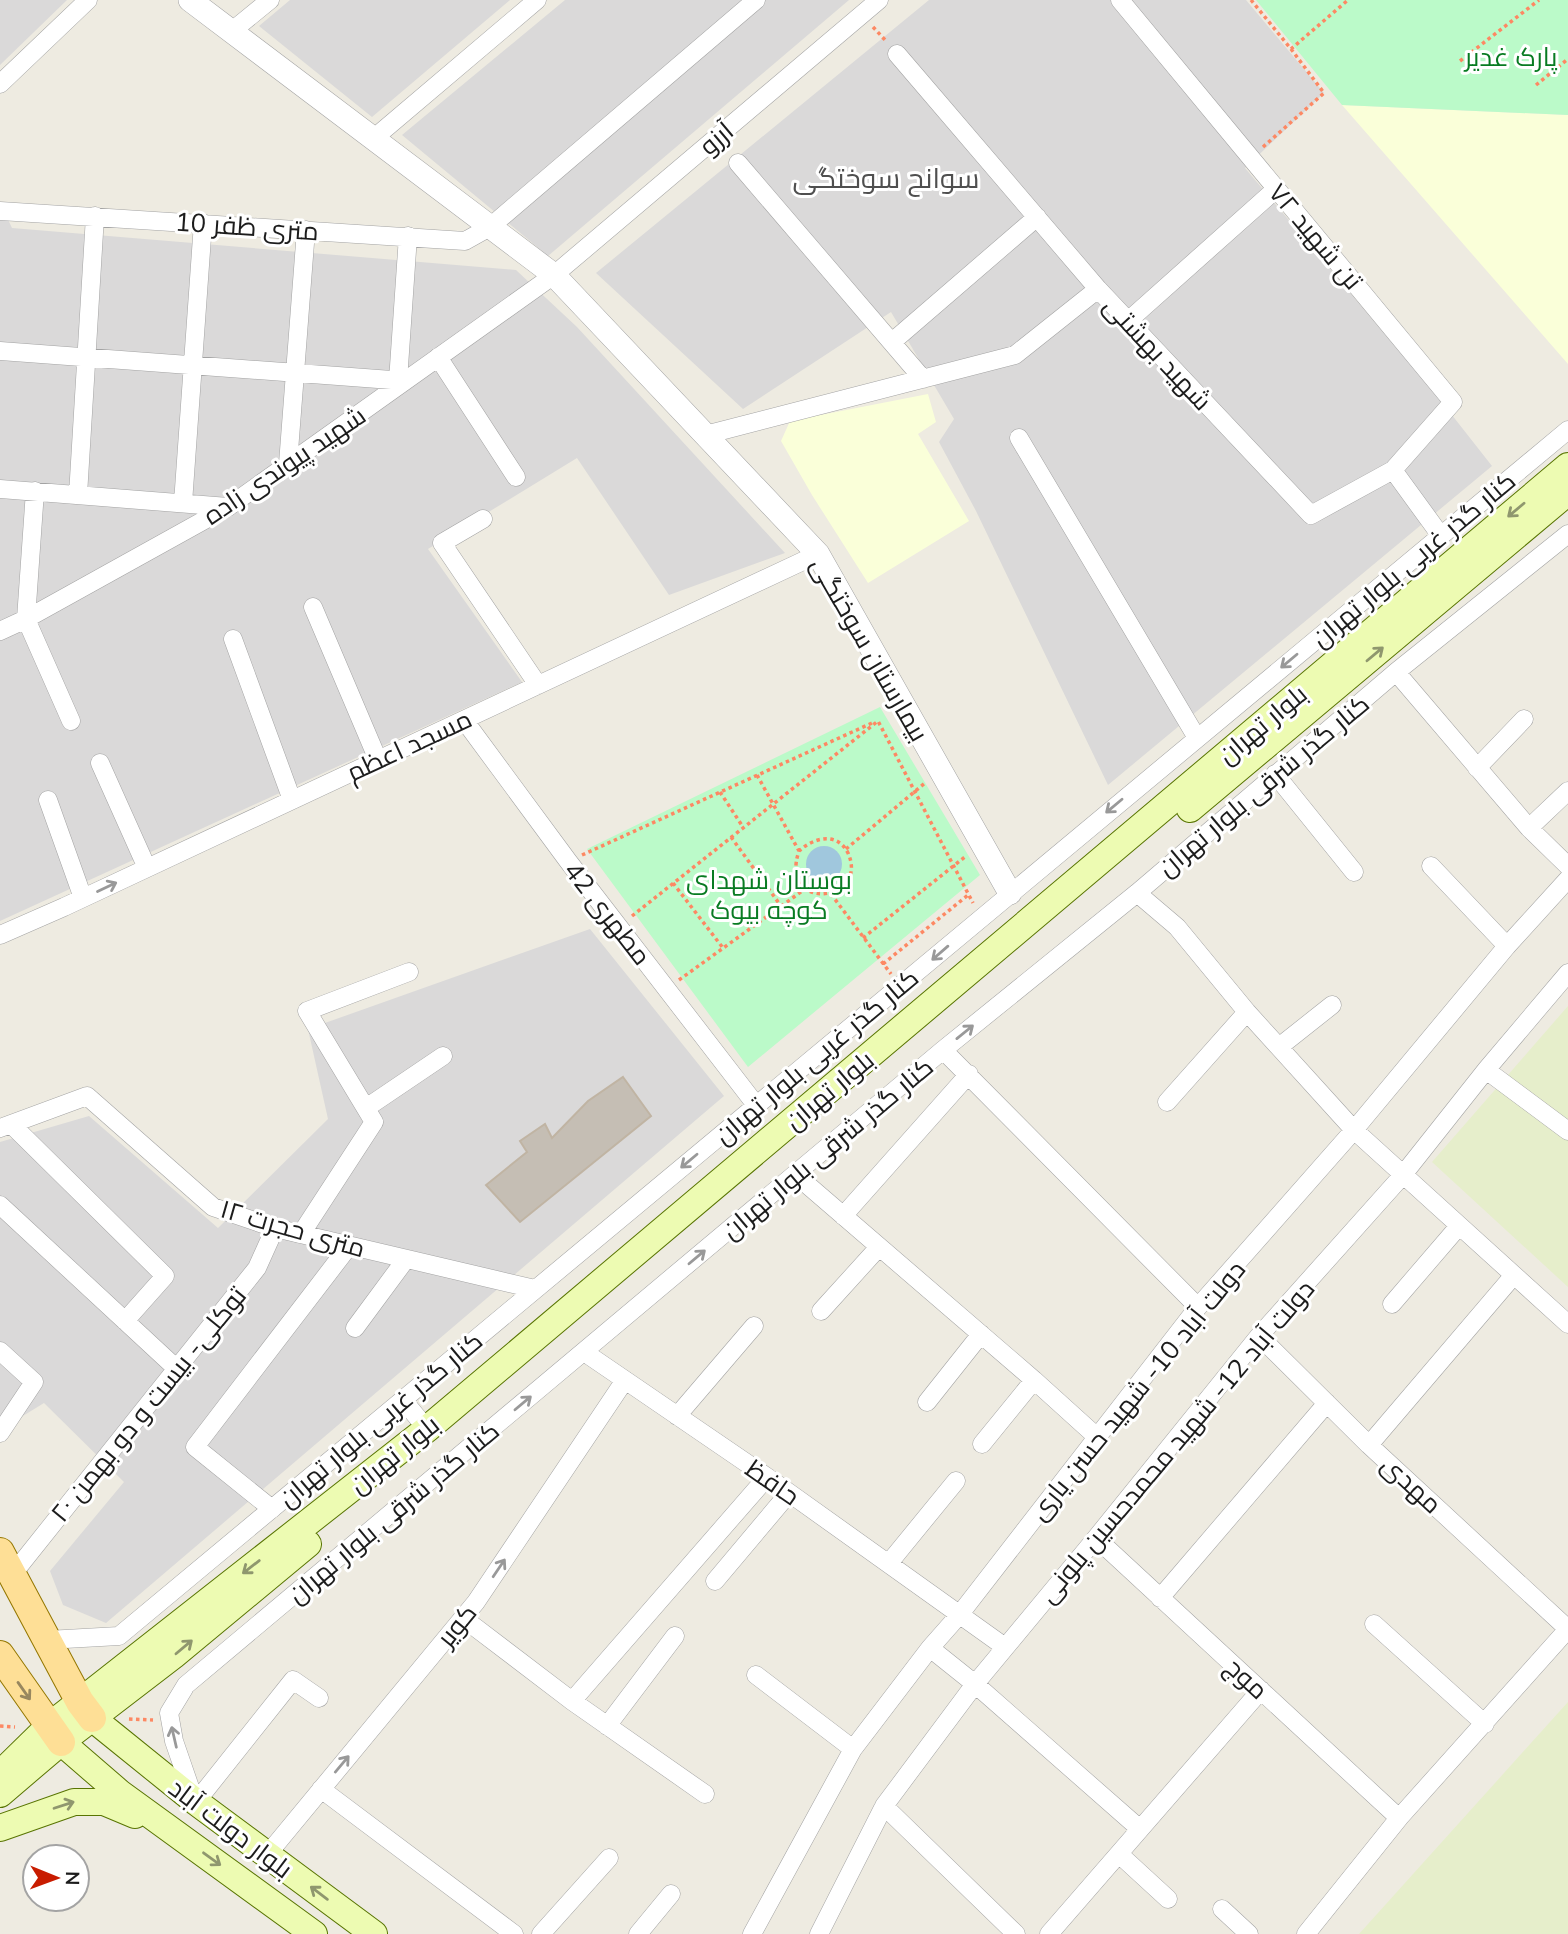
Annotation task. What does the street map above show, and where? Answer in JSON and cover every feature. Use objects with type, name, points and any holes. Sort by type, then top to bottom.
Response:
[{"type":"main road","name":"بلوار تهران","points":[[86,1710],[427,1429],[1568,466]]},
{"type":"main road","name":"بلوار تهران","points":[[86,1710],[163,1664],[263,1582],[1568,492]]},
{"type":"main road","points":[[0,1774],[86,1710],[6,1563]]},
{"type":"main road","points":[[0,1655],[55,1734]]},
{"type":"main road","name":"بلوار دولت آباد","points":[[86,1710],[196,1802],[374,1934]]},
{"type":"main road","points":[[0,1794],[55,1734]]},
{"type":"main road","name":"بلوار دولت آباد","points":[[55,1734],[120,1793],[314,1934]]},
{"type":"main road","points":[[0,1828],[74,1802],[104,1802],[176,1833]]},
{"type":"street","points":[[0,84],[88,0]]},
{"type":"street","name":"بیمارستان سوختگی","points":[[190,0],[554,275],[818,554],[1010,893]]},
{"type":"street","points":[[232,32],[270,0]]},
{"type":"street","points":[[373,139],[537,0]]},
{"type":"street","name":"10 متری ظفر","points":[[0,211],[408,236],[465,242],[490,227],[756,0]]},
{"type":"street","name":"آرزو","points":[[554,275],[879,0]]},
{"type":"street","name":"۷۲ تن شهید","points":[[1120,0],[1453,402],[1393,470]]},
{"type":"street","name":"شهید بهشتی","points":[[897,54],[1098,289],[1311,515],[1393,470]]},
{"type":"street","points":[[738,163],[923,379]]},
{"type":"street","points":[[1128,321],[1276,189]]},
{"type":"street","points":[[78,495],[95,216]]},
{"type":"street","points":[[891,342],[1037,217]]},
{"type":"street","points":[[183,503],[203,223]]},
{"type":"street","points":[[288,464],[306,230]]},
{"type":"street","points":[[0,351],[401,381],[408,236]]},
{"type":"street","name":"شهید پیوندی زاده","points":[[0,631],[228,507],[401,381],[554,275]]},
{"type":"street","points":[[705,435],[1015,355],[1098,289]]},
{"type":"street","points":[[438,357],[516,477]]},
{"type":"street","name":"کنار گذر غربی بلوار تهران","points":[[47,1640],[119,1636],[1568,430]]},
{"type":"street","points":[[1019,438],[1197,738]]},
{"type":"street","points":[[1393,470],[1441,536]]},
{"type":"street","points":[[0,489],[228,507]]},
{"type":"street","points":[[35,491],[26,619],[71,721]]},
{"type":"street","points":[[483,519],[442,543],[538,685]]},
{"type":"street","name":"کنار گذر شرقی بلوار تهران","points":[[196,1802],[174,1741],[169,1713],[186,1685],[943,1050],[1137,893],[1396,672],[1568,534]]},
{"type":"street","name":"مسجد اعظم","points":[[0,935],[818,554]]},
{"type":"street","points":[[313,607],[378,760]]},
{"type":"street","points":[[233,639],[292,800]]},
{"type":"street","points":[[1396,672],[1529,828],[1568,866]]},
{"type":"street","points":[[1477,768],[1524,719]]},
{"type":"street","name":"مطهری 42","points":[[464,720],[568,861],[756,1105]]},
{"type":"street","points":[[100,763],[147,868]]},
{"type":"street","points":[[1275,774],[1354,872]]},
{"type":"street","points":[[1529,828],[1568,790]]},
{"type":"street","points":[[48,800],[83,898]]},
{"type":"street","points":[[1431,866],[1507,946]]},
{"type":"street","name":"دولت آباد 10- شهید حسن یاری","points":[[752,1934],[853,1749],[930,1648],[960,1614],[1198,1307],[1354,1130],[1507,946],[1568,879]]},
{"type":"street","points":[[1137,893],[1177,927],[1247,1012],[1354,1130],[1568,1324]]},
{"type":"street","points":[[301,1234],[374,1122],[307,1011],[410,972]]},
{"type":"street","name":"دولت آباد 12- شهید محمدحسین پلونی","points":[[820,1934],[884,1806],[975,1684],[1259,1336],[1402,1176],[1568,973]]},
{"type":"street","points":[[1279,1047],[1332,1005]]},
{"type":"street","points":[[1167,1102],[1247,1012]]},
{"type":"street","points":[[943,1050],[1198,1307]]},
{"type":"street","points":[[366,1108],[443,1056]]},
{"type":"street","points":[[1486,1070],[1568,1131]]},
{"type":"street","points":[[843,1216],[969,1074]]},
{"type":"street","name":"۱۲ متری حجرت","points":[[6,1126],[87,1096],[213,1207],[275,1228],[535,1289]]},
{"type":"street","points":[[6,1126],[165,1276],[125,1321]]},
{"type":"street","points":[[796,1175],[1097,1437]]},
{"type":"street","points":[[0,1205],[177,1369]]},
{"type":"street","points":[[1392,1304],[1459,1226]]},
{"type":"street","name":"توکلی- بیست و دو بهمن ۲۰","points":[[6,1563],[177,1369],[257,1268],[275,1228]]},
{"type":"street","points":[[272,1509],[195,1447],[349,1246]]},
{"type":"street","points":[[821,1311],[879,1247]]},
{"type":"street","points":[[355,1328],[406,1259]]},
{"type":"street","points":[[1369,1444],[1514,1275]]},
{"type":"street","points":[[677,1416],[754,1326]]},
{"type":"street","points":[[928,1402],[981,1334]]},
{"type":"street","name":"مهدی","points":[[1259,1336],[1369,1444],[1568,1629]]},
{"type":"street","points":[[0,1351],[34,1382],[0,1433]]},
{"type":"street","name":"حافظ","points":[[584,1352],[767,1477],[1005,1647]]},
{"type":"street","name":"کویر","points":[[267,1855],[476,1602],[625,1380]]},
{"type":"street","points":[[982,1444],[1034,1380]]},
{"type":"street","points":[[402,1399],[427,1429]]},
{"type":"street","points":[[1160,1598],[1327,1403]]},
{"type":"street","points":[[572,1701],[767,1477]]},
{"type":"street","points":[[889,1563],[956,1481]]},
{"type":"street","points":[[715,1581],[789,1493]]},
{"type":"street","name":"موج","points":[[1096,1538],[1399,1818]]},
{"type":"street","points":[[263,1582],[282,1604]]},
{"type":"street","points":[[463,1618],[572,1701],[705,1794]]},
{"type":"street","points":[[1374,1624],[1485,1724]]},
{"type":"street","points":[[1306,1934],[1399,1818],[1568,1629]]},
{"type":"street","points":[[607,1726],[675,1636]]},
{"type":"street","points":[[930,1648],[975,1684],[1140,1829]]},
{"type":"street","points":[[756,1675],[853,1749]]},
{"type":"street","points":[[196,1802],[293,1680],[319,1698]]},
{"type":"street","points":[[1049,1934],[1261,1690]]},
{"type":"street","points":[[321,1789],[514,1934]]},
{"type":"street","points":[[884,1806],[1016,1934]]},
{"type":"street","points":[[1119,1854],[1168,1899]]},
{"type":"street","points":[[541,1934],[609,1858]]},
{"type":"street","points":[[638,1934],[671,1894]]},
{"type":"street","points":[[1222,1909],[1249,1934]]},
{"type":"path","points":[[1251,0],[1324,93],[1251,157]]},
{"type":"path","points":[[1291,49],[1348,0]]},
{"type":"path","points":[[1460,61],[1539,0]]},
{"type":"path","points":[[863,14],[897,54]]},
{"type":"path","points":[[1536,85],[1568,59]]},
{"type":"path","points":[[568,861],[905,707]]},
{"type":"path","points":[[878,720],[981,918]]},
{"type":"path","points":[[619,927],[878,720]]},
{"type":"path","points":[[846,849],[940,770]]},
{"type":"path","points":[[757,775],[799,851]]},
{"type":"path","points":[[720,792],[743,827]]},
{"type":"path","points":[[731,837],[781,906]]},
{"type":"path","points":[[822,838],[835,841],[846,849],[851,862],[850,876],[843,887],[831,894],[817,895],[805,889],[797,878],[794,864],[799,851],[809,841],[822,838]]},
{"type":"path","points":[[863,938],[981,844]]},
{"type":"path","points":[[673,883],[723,948]]},
{"type":"path","points":[[667,989],[805,889]]},
{"type":"path","points":[[831,894],[900,987]]},
{"type":"path","points":[[883,964],[968,895]]},
{"type":"path","points":[[0,1726],[15,1727]]},
{"type":"shaded area","points":[[0,0],[67,0],[0,65]]},
{"type":"shaded area","points":[[290,0],[510,0],[372,117],[259,26]]},
{"type":"shaded area","points":[[565,0],[849,0],[548,256],[402,135]]},
{"type":"shaded area","points":[[929,0],[1246,0],[1324,93],[1245,168],[1437,396],[1492,466],[1108,785],[976,511],[939,442],[954,419],[891,312],[743,409],[596,273]]},
{"type":"shaded area","points":[[1342,105],[1568,115],[1568,364]]},
{"type":"shaded area","points":[[0,203],[12,228],[516,270],[577,327],[785,553],[669,595],[577,458],[428,549],[522,682],[0,921]]},
{"type":"shaded area","points":[[928,394],[936,422],[918,434],[969,521],[868,583],[781,441],[790,421]]},
{"type":"shaded area","points":[[590,929],[724,1096],[106,1623],[63,1605],[50,1571],[124,1482],[44,1403],[0,1430],[0,1142],[89,1116],[218,1228],[328,1119],[308,1029]]},
{"type":"shaded area","points":[[1568,1006],[1568,1287],[1432,1162]]},
{"type":"shaded area","points":[[1568,1702],[1568,1934],[1359,1934]]},
{"type":"green space","name":"پارک غدیر","points":[[1256,0],[1568,0],[1568,115],[1342,105]]},
{"type":"green space","name":"بوستان شهدای کوچه بیوک","points":[[880,707],[980,875],[748,1067],[587,849]]},
{"type":"water","points":[[824,846],[837,851],[842,864],[837,877],[824,882],[811,877],[806,864],[811,851]]},
{"type":"building","points":[[623,1077],[651,1116],[520,1222],[486,1185],[527,1152],[520,1141],[545,1124],[552,1138],[588,1101]]},
{"type":"district","name":"سوانح سوختگی","points":[[886,177]]}]
